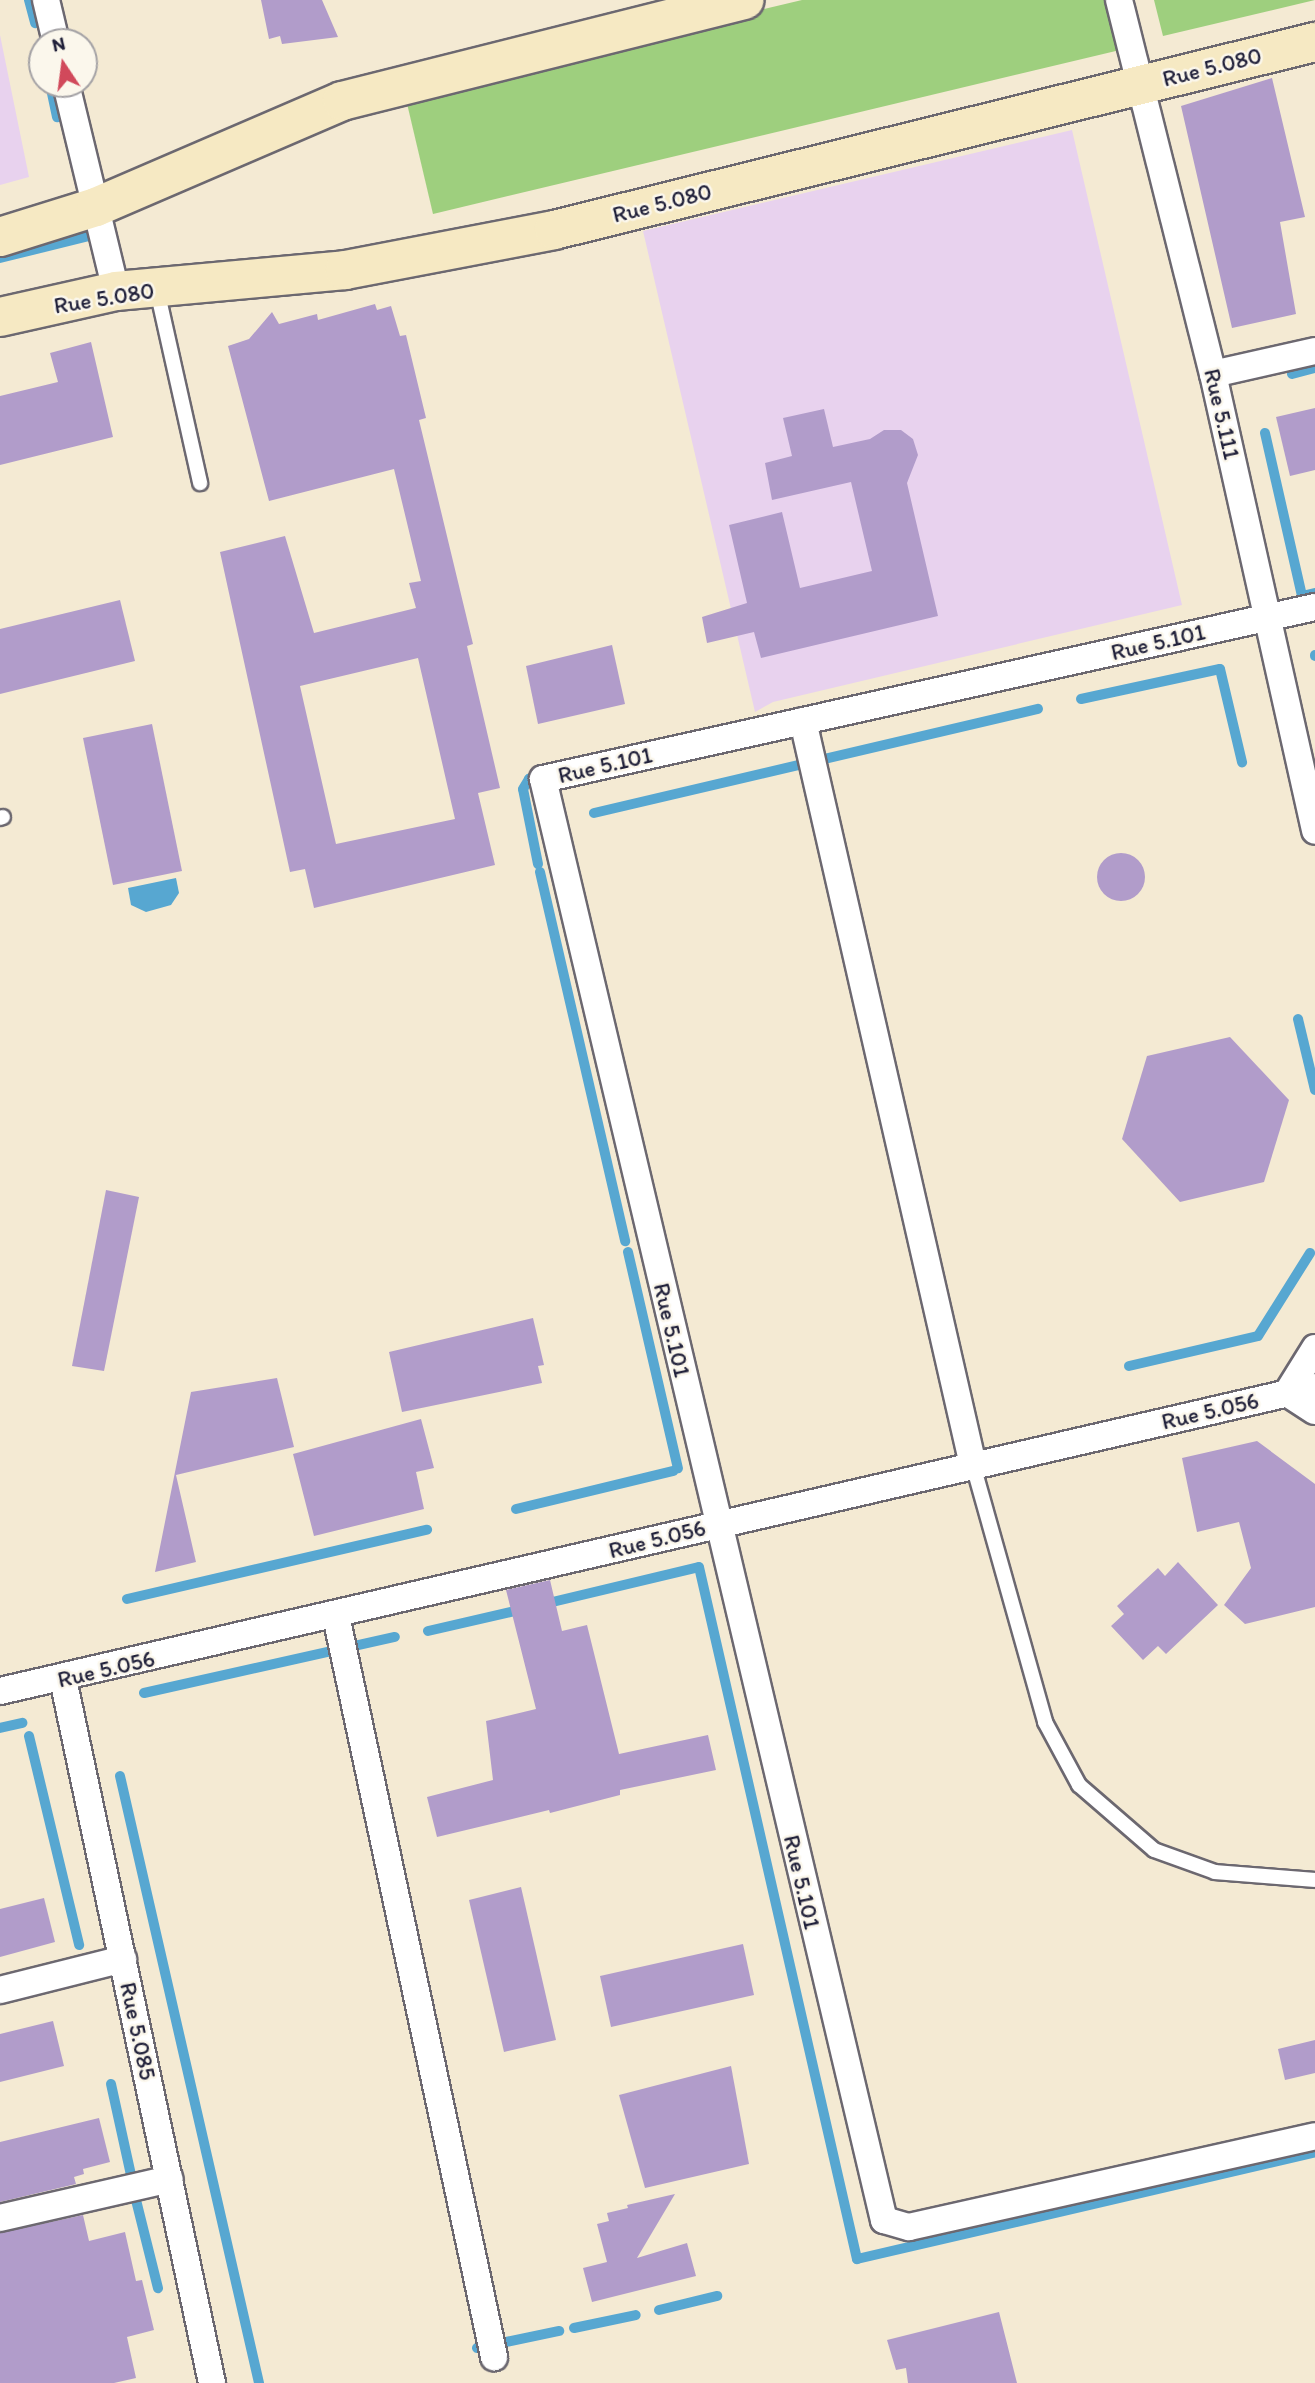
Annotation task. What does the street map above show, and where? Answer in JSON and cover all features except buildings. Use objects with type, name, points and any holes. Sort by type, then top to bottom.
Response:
[{"type":"main road","points":[[0,237],[96,207],[342,101],[723,2]]},
{"type":"main road","name":"Rue 5.080","points":[[0,317],[116,291],[345,270],[554,229],[1315,42]]},
{"type":"street","points":[[46,0],[53,28]]},
{"type":"street","name":"Rue 5.111","points":[[1119,0],[1213,374],[1315,831]]},
{"type":"street","points":[[69,98],[116,291]]},
{"type":"street","points":[[1213,374],[1315,351]]},
{"type":"street","name":"Rue 5.101","points":[[1315,607],[543,779],[717,1524],[884,2220],[908,2227],[1315,2136]]},
{"type":"street","points":[[803,722],[973,1465]]},
{"type":"street","points":[[1315,1348],[1287,1393],[1315,1411]]},
{"type":"street","name":"Rue 5.056","points":[[0,1691],[336,1616],[717,1524],[1315,1387]]},
{"type":"street","points":[[336,1616],[494,2357]]},
{"type":"street","name":"Rue 5.085","points":[[63,1679],[212,2383]]},
{"type":"street","points":[[0,1990],[123,1959]]},
{"type":"street","points":[[0,2218],[170,2179]]},
{"type":"lane","points":[[156,289],[200,483]]},
{"type":"lane","points":[[973,1465],[1045,1722],[1079,1785],[1154,1850],[1215,1872],[1315,1880]]},
{"type":"shaded area","points":[[0,35],[29,177],[0,185]]},
{"type":"shaded area","points":[[1072,130],[1182,605],[773,702],[755,712],[643,231]]},
{"type":"green space","points":[[802,0],[1108,0],[1120,50],[433,214],[405,95]]},
{"type":"green space","points":[[1154,0],[1315,0],[1163,36]]},
{"type":"water","points":[[176,878],[179,893],[171,905],[146,912],[131,905],[128,888]]},
{"type":"waterway","points":[[29,0],[35,23]]},
{"type":"waterway","points":[[53,98],[57,117]]},
{"type":"waterway","points":[[0,258],[93,235]]},
{"type":"waterway","points":[[1292,374],[1315,368]]},
{"type":"waterway","points":[[1265,433],[1302,596],[1315,593]]},
{"type":"waterway","points":[[1081,699],[1220,669],[1242,762]]},
{"type":"waterway","points":[[594,813],[1038,709]]},
{"type":"waterway","points":[[538,864],[523,789],[529,779],[542,776]]},
{"type":"waterway","points":[[540,872],[625,1241]]},
{"type":"waterway","points":[[1298,1019],[1315,1090]]},
{"type":"waterway","points":[[628,1252],[678,1468]]},
{"type":"waterway","points":[[1129,1366],[1258,1336],[1310,1253]]},
{"type":"waterway","points":[[516,1509],[673,1471]]},
{"type":"waterway","points":[[127,1599],[427,1530]]},
{"type":"waterway","points":[[544,1604],[699,1567],[857,2259],[1315,2152]]},
{"type":"waterway","points":[[428,1631],[523,1609]]},
{"type":"waterway","points":[[144,1693],[395,1637]]},
{"type":"waterway","points":[[0,1728],[22,1723]]},
{"type":"waterway","points":[[29,1736],[79,1945]]},
{"type":"waterway","points":[[120,1776],[259,2383]]},
{"type":"waterway","points":[[111,2084],[131,2175]]},
{"type":"waterway","points":[[136,2200],[158,2288]]},
{"type":"waterway","points":[[659,2310],[717,2296]]},
{"type":"waterway","points":[[574,2328],[636,2315]]},
{"type":"waterway","points":[[477,2348],[559,2331]]}]
